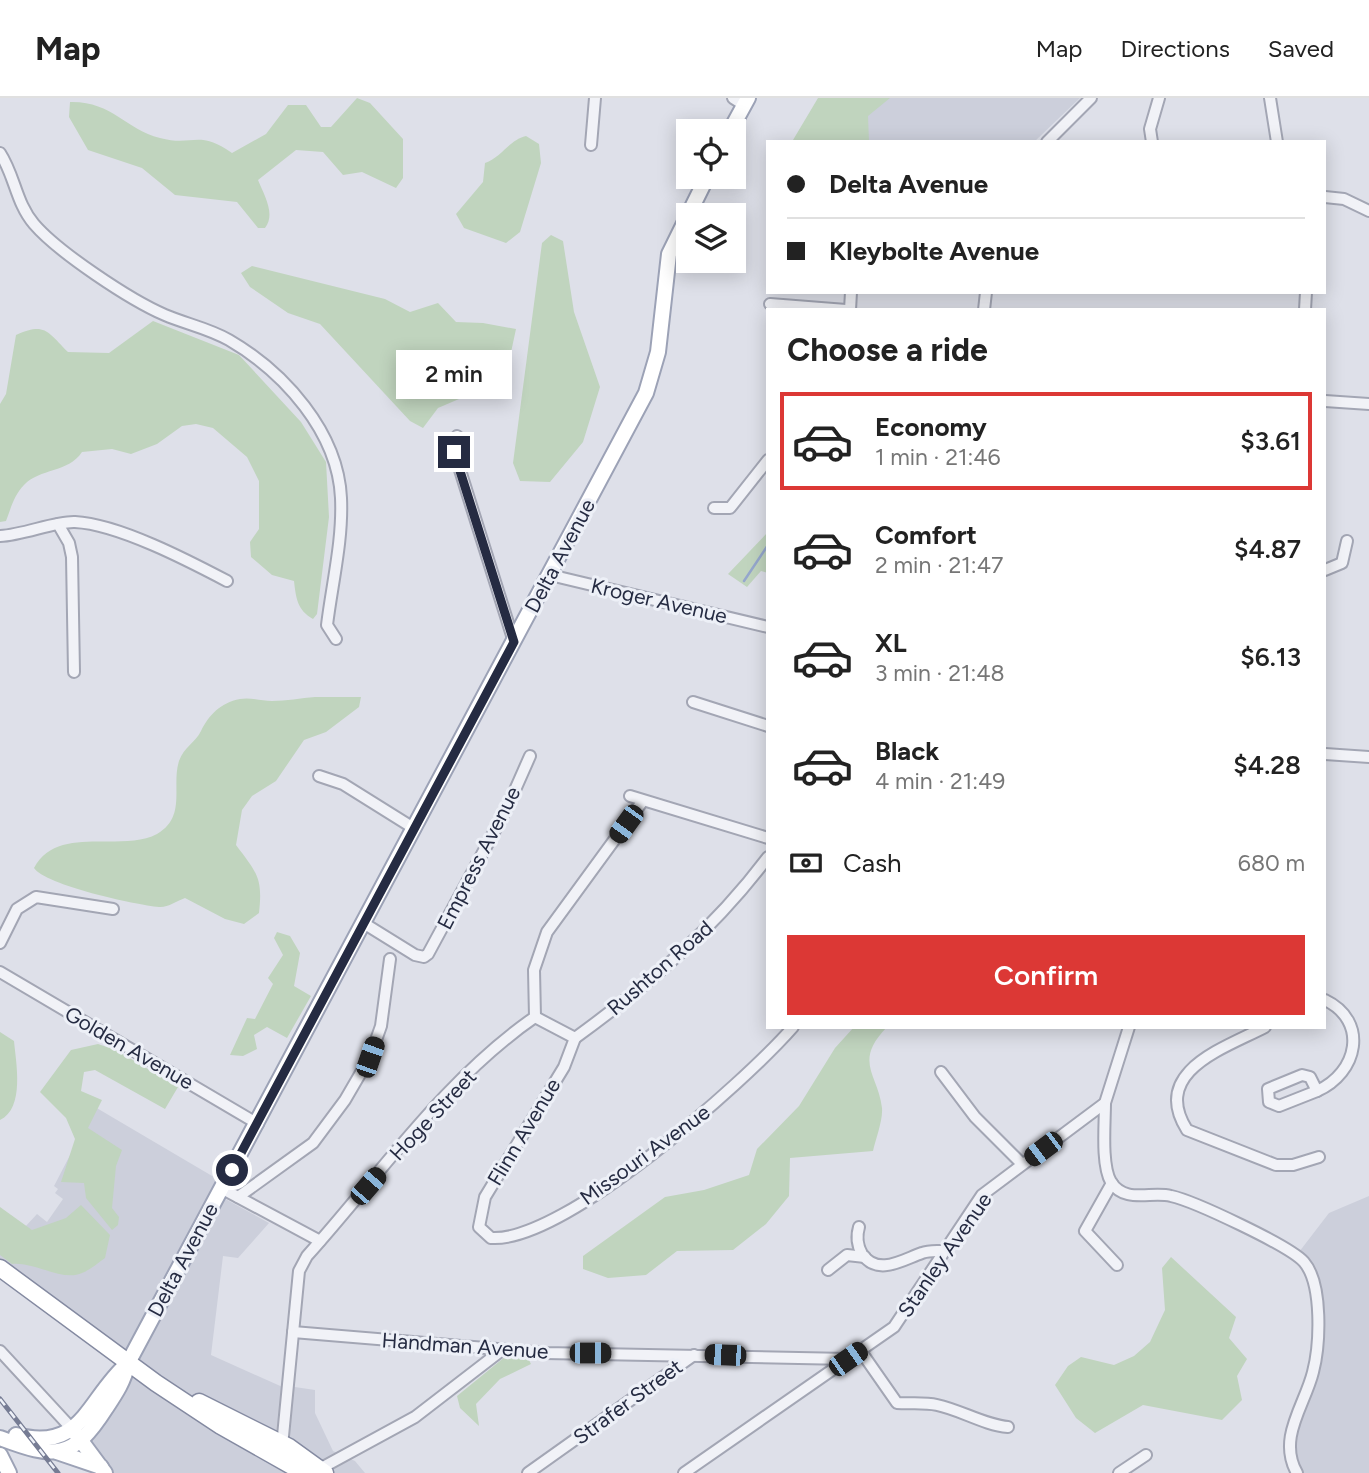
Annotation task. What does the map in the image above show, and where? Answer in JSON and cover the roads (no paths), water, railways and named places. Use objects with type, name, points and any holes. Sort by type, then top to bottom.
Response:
[{"type":"highway","points":[[0,1268],[128,1363],[210,1419],[277,1449]]},
{"type":"highway","points":[[156,1383],[315,1472]]},
{"type":"main road","points":[[735,119],[742,100]]},
{"type":"main road","name":"Delta Avenue","points":[[57,1452],[77,1435],[115,1374],[128,1363],[365,924],[646,393],[658,352],[669,254],[701,189]]},
{"type":"main road","points":[[0,1433],[44,1440],[77,1435],[103,1470]]},
{"type":"main road","points":[[0,1438],[35,1449],[57,1452],[103,1470]]},
{"type":"main road","points":[[0,1455],[9,1473]]},
{"type":"street","points":[[591,145],[596,98]]},
{"type":"street","points":[[1049,140],[1091,98]]},
{"type":"street","points":[[1152,140],[1150,129],[1159,98]]},
{"type":"street","points":[[1270,98],[1278,140]]},
{"type":"street","points":[[0,153],[18,199],[44,235],[146,306],[211,331],[242,348],[284,386],[322,430],[335,463],[341,498],[327,625],[335,639]]},
{"type":"street","points":[[1326,197],[1344,199],[1369,211]]},
{"type":"street","points":[[770,304],[822,308]]},
{"type":"street","points":[[1326,401],[1369,404]]},
{"type":"street","points":[[457,436],[454,452],[514,642]]},
{"type":"street","points":[[714,508],[730,508],[766,463]]},
{"type":"street","points":[[0,536],[33,532],[58,524],[85,523],[142,541],[227,581]]},
{"type":"street","points":[[58,524],[69,543],[72,557],[74,672]]},
{"type":"street","points":[[1326,570],[1342,564],[1347,541]]},
{"type":"street","name":"Kroger Avenue","points":[[550,575],[766,628]]},
{"type":"street","points":[[693,702],[766,725]]},
{"type":"street","points":[[1326,754],[1369,757]]},
{"type":"street","name":"Empress Avenue","points":[[365,924],[415,955],[424,957],[431,950],[507,808],[530,756]]},
{"type":"street","points":[[319,776],[343,784],[415,829]]},
{"type":"street","points":[[630,796],[642,802],[766,837]]},
{"type":"street","points":[[575,1038],[535,1017],[536,956],[547,932],[642,802]]},
{"type":"street","name":"Rushton Road","points":[[575,1038],[670,965],[726,909],[766,859]]},
{"type":"street","points":[[0,943],[17,909],[36,897],[113,909]]},
{"type":"street","points":[[238,1197],[313,1143],[345,1100],[370,1057],[382,1026],[390,959]]},
{"type":"street","name":"Golden Avenue","points":[[0,972],[258,1124]]},
{"type":"street","points":[[1317,1091],[1340,1077],[1353,1051],[1351,1029],[1337,1007],[1326,1001]]},
{"type":"street","name":"Hoge Street","points":[[277,1449],[299,1271],[320,1241],[432,1112],[494,1050],[535,1017]]},
{"type":"street","name":"Missouri Avenue","points":[[479,1227],[485,1235],[500,1239],[542,1227],[609,1184],[691,1124],[756,1066],[791,1029]]},
{"type":"street","points":[[1128,1029],[1105,1103],[1105,1146],[1112,1183],[1120,1192],[1133,1196],[1169,1195],[1202,1207],[1285,1249],[1304,1262],[1317,1293],[1318,1329],[1313,1373],[1290,1438],[1291,1459],[1297,1473]]},
{"type":"street","points":[[1261,1029],[1201,1060],[1187,1071],[1178,1094],[1181,1121],[1187,1130],[1276,1166],[1293,1165],[1319,1157]]},
{"type":"street","name":"Flinn Avenue","points":[[479,1227],[485,1197],[564,1067],[575,1038]]},
{"type":"street","points":[[941,1072],[975,1117],[1022,1164]]},
{"type":"street","name":"Stanley Avenue","points":[[684,1473],[894,1327],[982,1195],[1105,1103]]},
{"type":"street","points":[[1112,1183],[1085,1231],[1117,1265]]},
{"type":"street","points":[[221,1188],[320,1241]]},
{"type":"street","points":[[859,1227],[857,1240],[865,1257]]},
{"type":"street","points":[[828,1270],[847,1255],[865,1257],[889,1266],[929,1251],[944,1251]]},
{"type":"street","name":"Handman Avenue","points":[[293,1332],[502,1350],[848,1359]]},
{"type":"street","points":[[315,1472],[415,1417],[502,1350]]},
{"type":"street","points":[[860,1350],[897,1403],[937,1405],[977,1417],[993,1426],[1008,1427]]},
{"type":"street","points":[[0,1351],[77,1435]]},
{"type":"street","name":"Strafer Street","points":[[528,1473],[694,1354]]},
{"type":"street","points":[[1119,1473],[1146,1455]]},
{"type":"waterway","points":[[744,581],[766,548]]},
{"type":"railway","points":[[0,1399],[58,1473]]}]
